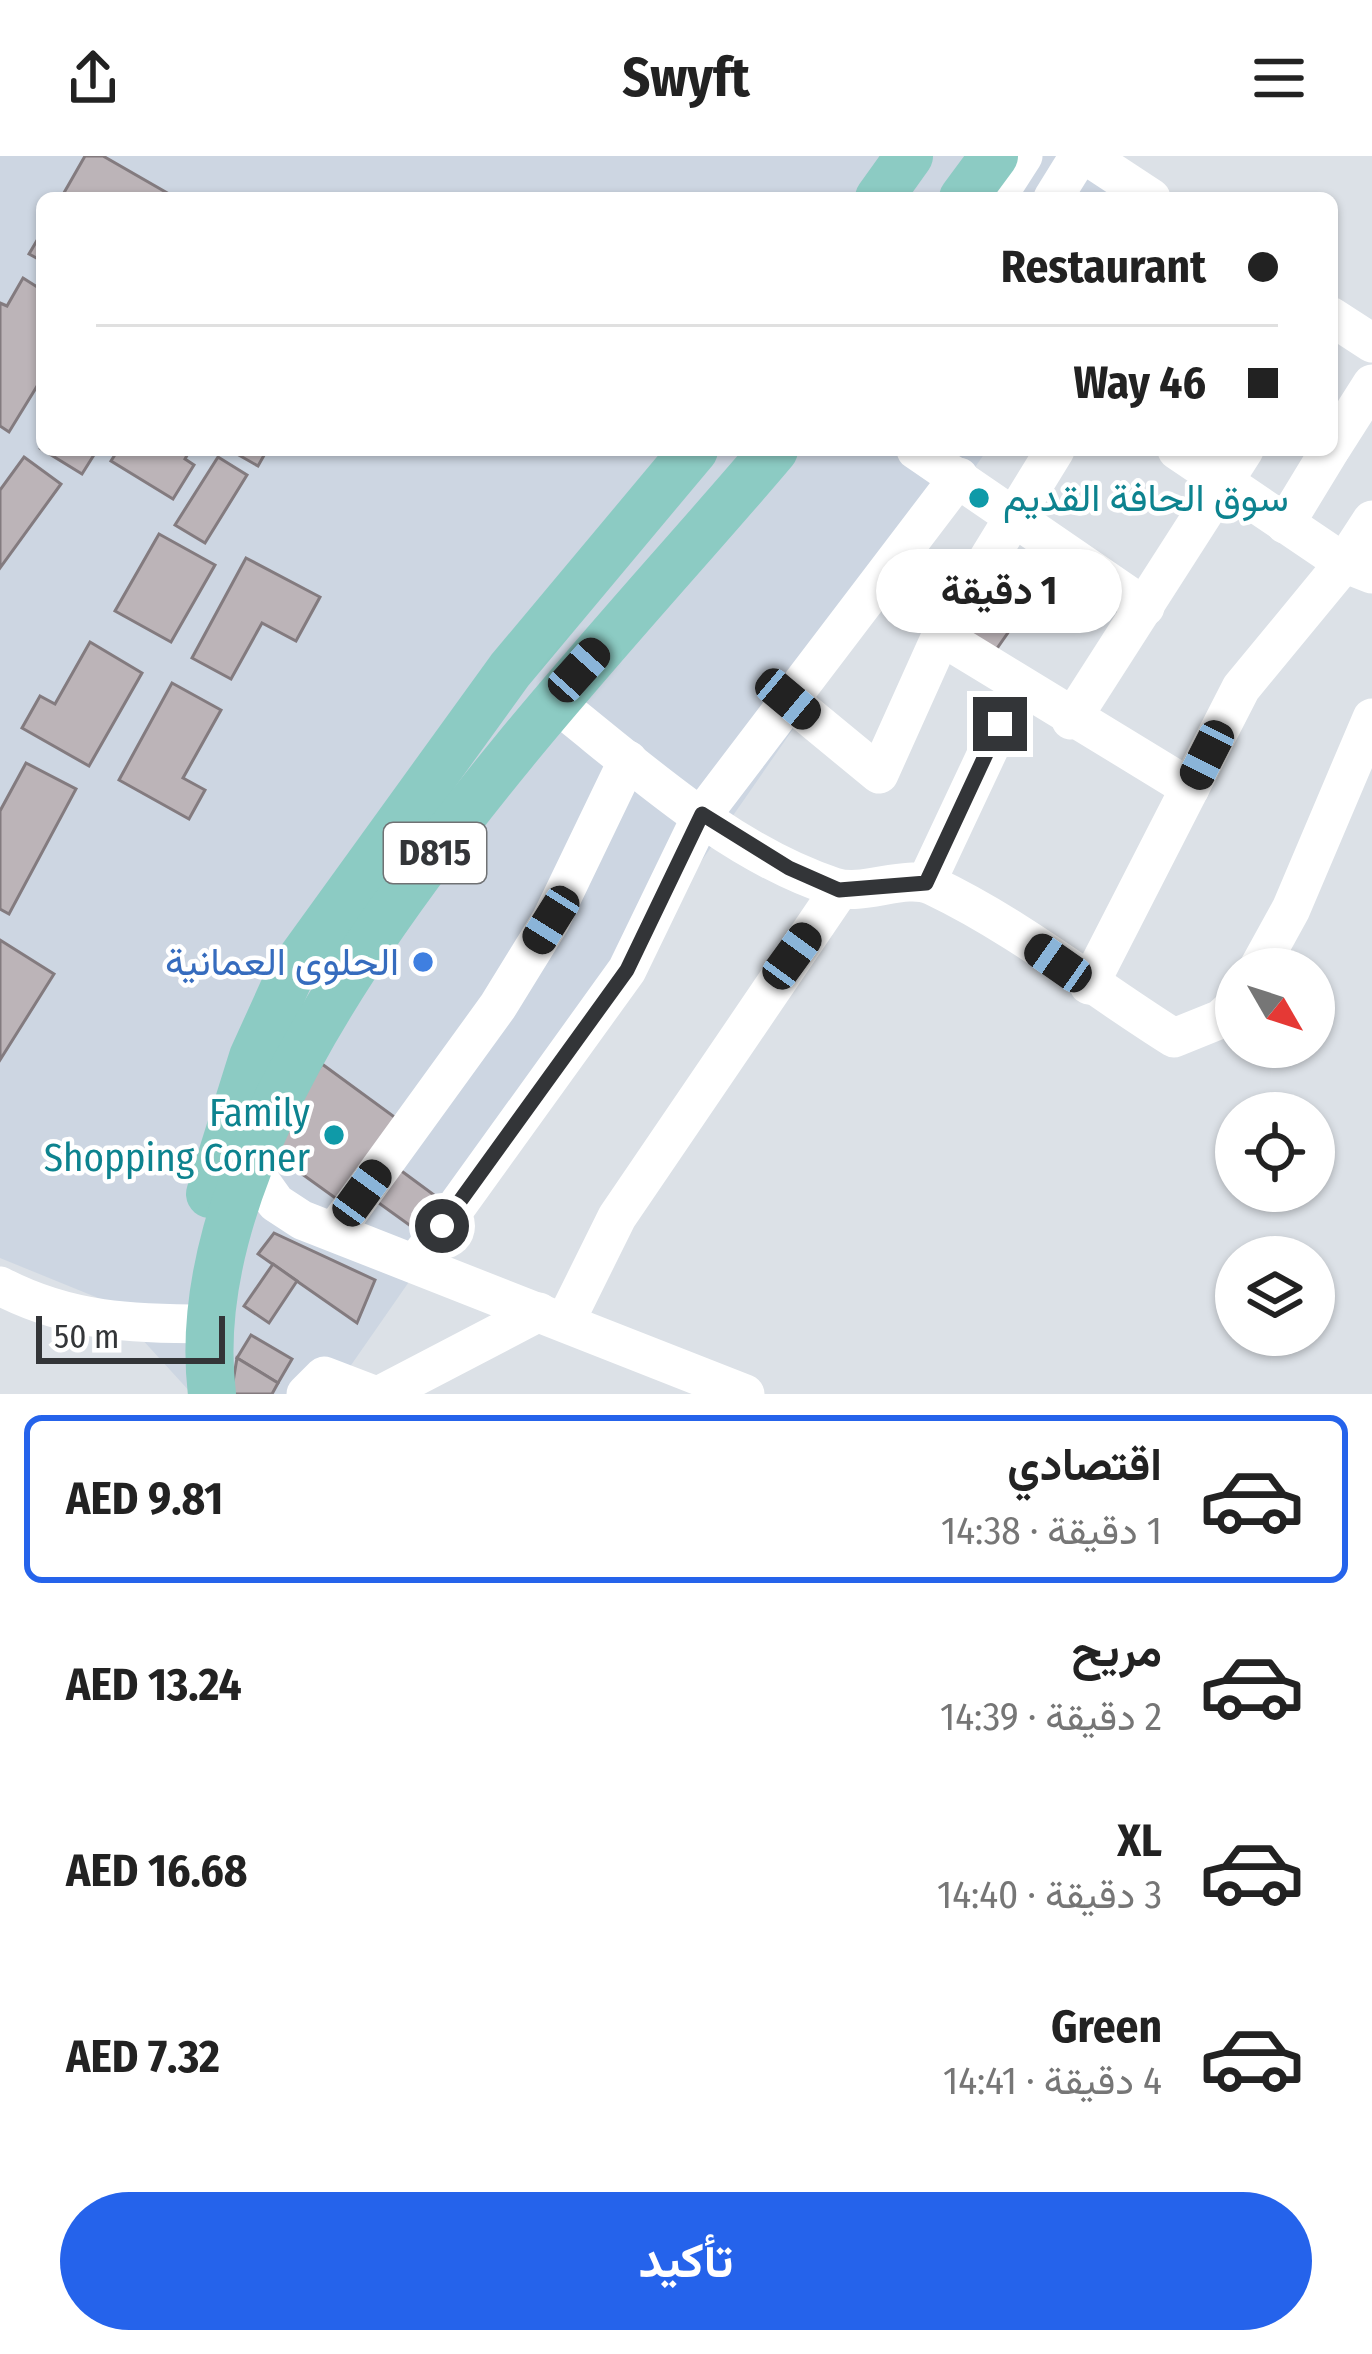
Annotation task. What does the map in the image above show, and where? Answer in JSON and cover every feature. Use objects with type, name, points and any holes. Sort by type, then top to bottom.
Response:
[{"type":"main road","points":[[883,192],[909,156]]},
{"type":"main road","points":[[967,192],[994,156]]},
{"type":"main road","name":"D815","points":[[212,1394],[209,1324],[200,1279],[208,1202],[253,1057],[291,973],[510,670],[689,456]]},
{"type":"main road","name":"D815","points":[[209,1324],[225,1252],[268,1121],[333,1001],[465,809],[552,700],[769,456]]},
{"type":"street","points":[[1000,192],[1023,156]]},
{"type":"street","points":[[1058,192],[1083,156],[1141,192]]},
{"type":"street","points":[[1338,321],[1372,343]]},
{"type":"street","points":[[1338,438],[1372,384]]},
{"type":"street","points":[[926,456],[1144,607]]},
{"type":"street","points":[[788,699],[878,774],[940,636],[1051,456]]},
{"type":"street","points":[[1198,456],[1234,466],[1285,524],[1358,569]]},
{"type":"street","points":[[1285,524],[1327,456]]},
{"type":"street","points":[[1071,720],[1234,466]]},
{"type":"street","points":[[416,1263],[627,970],[702,814],[959,477]]},
{"type":"street","points":[[1089,985],[1241,688],[1358,569],[1372,520]]},
{"type":"street","points":[[940,636],[1071,720],[1190,788]]},
{"type":"street","points":[[926,883],[1019,685]]},
{"type":"street","points":[[552,700],[702,814],[789,868],[839,890],[926,883],[996,919],[1174,1039],[1215,1022]]},
{"type":"street","points":[[1269,948],[1372,718]]},
{"type":"street","points":[[318,1226],[508,989],[551,920],[628,760]]},
{"type":"street","points":[[382,1394],[552,1317],[839,890]]},
{"type":"street","points":[[251,1168],[275,1203],[318,1226],[745,1394]]},
{"type":"street","points":[[225,1252],[254,1223],[318,1226]]},
{"type":"street","points":[[0,1286],[59,1311],[117,1324],[209,1324]]},
{"type":"street","points":[[306,1394],[324,1376],[371,1394]]},
{"type":"shaded area","points":[[0,156],[1089,156],[1142,192],[36,192],[36,456],[983,456],[331,1394],[192,1394],[108,1302],[0,1258]]},
{"type":"building","points":[[85,156],[103,156],[166,192],[64,192]]},
{"type":"building","points":[[23,278],[36,286],[36,388],[9,432],[0,426],[0,303],[7,306]]},
{"type":"building","points":[[53,456],[93,456],[82,474]]},
{"type":"building","points":[[114,456],[187,456],[194,465],[173,499],[111,461]]},
{"type":"building","points":[[240,456],[264,456],[258,466]]},
{"type":"building","points":[[24,457],[61,484],[0,568],[0,490]]},
{"type":"building","points":[[218,457],[247,475],[205,543],[175,525]]},
{"type":"building","points":[[159,534],[215,565],[171,642],[115,611]]},
{"type":"building","points":[[246,558],[320,597],[296,641],[262,623],[231,679],[192,658]]},
{"type":"building","points":[[981,586],[1021,614],[991,657],[951,629]]},
{"type":"building","points":[[90,642],[142,673],[89,766],[22,728],[40,696],[55,704]]},
{"type":"building","points":[[172,683],[221,710],[183,778],[205,790],[189,819],[119,780]]},
{"type":"building","points":[[26,763],[76,789],[9,914],[0,909],[0,811]]},
{"type":"building","points":[[0,940],[54,974],[0,1060]]},
{"type":"building","name":"Family Shopping Corner","points":[[322,1064],[404,1124],[345,1205],[263,1146]]},
{"type":"building","points":[[392,1164],[449,1206],[426,1237],[369,1196]]},
{"type":"building","points":[[274,1233],[375,1280],[357,1323],[258,1254]]},
{"type":"building","points":[[273,1264],[297,1281],[269,1323],[244,1306]]},
{"type":"building","points":[[251,1335],[292,1359],[278,1383],[237,1358]]},
{"type":"building","points":[[237,1358],[278,1383],[272,1394],[231,1394]]},
{"type":"place","name":"سوق الحافة القديم","points":[[979,498]]},
{"type":"place","name":"الحلوى العمانية","points":[[423,962]]},
{"type":"place","name":"Family Shopping Corner","points":[[334,1135]]},
{"type":"route","points":[[442,1226],[627,970],[702,814],[789,868],[839,890],[926,883],[1000,724]]}]
